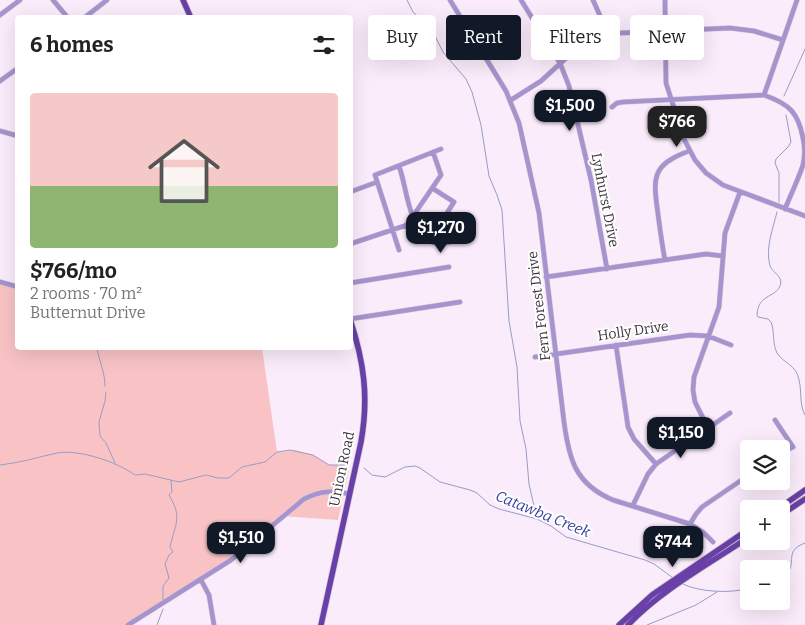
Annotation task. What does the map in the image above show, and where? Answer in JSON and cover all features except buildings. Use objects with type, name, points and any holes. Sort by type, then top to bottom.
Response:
[{"type":"main road","points":[[183,0],[190,15]]},
{"type":"main road","name":"Union Road","points":[[321,625],[364,427],[366,404],[363,368],[353,330]]},
{"type":"main road","points":[[790,501],[805,490]]},
{"type":"main road","points":[[790,509],[805,499]]},
{"type":"main road","points":[[619,625],[640,604],[740,535]]},
{"type":"main road","points":[[628,625],[668,592],[740,543]]},
{"type":"street","points":[[0,15],[20,0]]},
{"type":"street","points":[[52,0],[65,15]]},
{"type":"street","points":[[87,15],[99,2],[107,0]]},
{"type":"street","name":"Fern Forest Drive","points":[[450,0],[501,82],[511,100],[519,123],[538,202],[567,446],[573,464],[583,480],[597,492],[613,500],[690,524],[704,533],[713,542]]},
{"type":"street","name":"Lynhurst Drive","points":[[521,0],[560,63],[569,86],[589,170],[607,269]]},
{"type":"street","points":[[593,0],[600,15]]},
{"type":"street","points":[[666,0],[666,15]]},
{"type":"street","points":[[764,95],[797,0]]},
{"type":"street","points":[[704,30],[744,29],[783,40]]},
{"type":"street","points":[[511,100],[541,81],[563,60]]},
{"type":"street","points":[[666,60],[666,83],[671,100],[689,151],[699,166],[712,178],[740,192],[805,216]]},
{"type":"street","points":[[0,81],[15,70]]},
{"type":"street","points":[[612,107],[617,103],[623,102],[764,95],[787,105],[795,113],[800,123],[805,153],[803,164],[785,209]]},
{"type":"street","points":[[0,131],[15,135]]},
{"type":"street","points":[[399,250],[375,176],[442,149]]},
{"type":"street","points":[[665,260],[655,193],[655,180],[659,170],[669,159],[689,151]]},
{"type":"street","points":[[353,243],[406,226],[441,175],[433,152]]},
{"type":"street","points":[[399,166],[405,183],[406,199],[413,217]]},
{"type":"street","points":[[353,191],[377,182]]},
{"type":"street","points":[[429,241],[454,202],[432,188]]},
{"type":"street","points":[[708,428],[694,402],[694,378],[719,307],[726,229],[740,192]]},
{"type":"street","points":[[406,226],[429,241],[441,244],[460,239],[469,225]]},
{"type":"street","points":[[546,277],[710,254],[723,256]]},
{"type":"street","points":[[353,283],[449,267]]},
{"type":"street","points":[[0,282],[15,286]]},
{"type":"street","points":[[353,319],[460,302]]},
{"type":"street","name":"Holly Drive","points":[[535,357],[690,334],[708,336],[731,346]]},
{"type":"street","points":[[616,345],[628,427],[634,438],[656,464]]},
{"type":"street","points":[[633,505],[645,479],[656,464],[730,413]]},
{"type":"street","points":[[776,420],[789,440]]},
{"type":"street","points":[[690,524],[702,507],[740,481]]},
{"type":"street","points":[[128,625],[231,560],[304,499],[314,494],[331,491],[350,494]]},
{"type":"street","points":[[201,580],[209,596],[214,625]]},
{"type":"shaded area","points":[[0,283],[15,288],[15,350],[262,350],[277,452],[295,450],[313,455],[329,465],[342,465],[349,470],[338,520],[282,516],[231,559],[124,625],[0,625]]},
{"type":"waterway","points":[[407,0],[413,12],[432,30],[443,52],[466,79],[472,92],[481,125],[489,176],[502,210],[509,321],[517,367],[520,421],[526,449],[529,484],[537,519]]},
{"type":"waterway","points":[[784,96],[805,49]]},
{"type":"waterway","points":[[779,202],[779,173],[775,163],[776,159],[791,142],[786,115]]},
{"type":"waterway","points":[[777,212],[768,252],[771,269],[781,280],[781,283],[778,290],[760,303],[757,315],[771,322],[777,353],[793,367],[797,375],[805,415]]},
{"type":"waterway","points":[[98,350],[105,386]]},
{"type":"waterway","points":[[106,392],[99,422],[100,436],[106,443],[115,463]]},
{"type":"waterway","name":"Catawba Creek","points":[[0,465],[66,452],[108,461],[135,475],[145,474],[179,482],[206,475],[229,478],[242,467],[265,462],[277,452],[290,450],[313,455],[329,465],[347,465]]},
{"type":"waterway","name":"Catawba Creek","points":[[364,468],[372,475],[385,477],[405,467],[415,466],[440,482],[477,493],[490,505],[499,509],[537,519],[566,537],[645,560],[654,564],[673,578]]},
{"type":"waterway","points":[[163,600],[163,586],[169,578],[165,564],[169,555],[173,552],[170,547],[177,521],[176,510],[169,495],[172,492],[171,480]]},
{"type":"waterway","name":"Catawba Creek","points":[[790,569],[794,551],[805,543]]},
{"type":"waterway","name":"Catawba Creek","points":[[683,584],[697,589],[715,591],[740,590]]},
{"type":"waterway","points":[[647,625],[696,605],[717,592]]},
{"type":"waterway","points":[[157,625],[163,609]]}]
